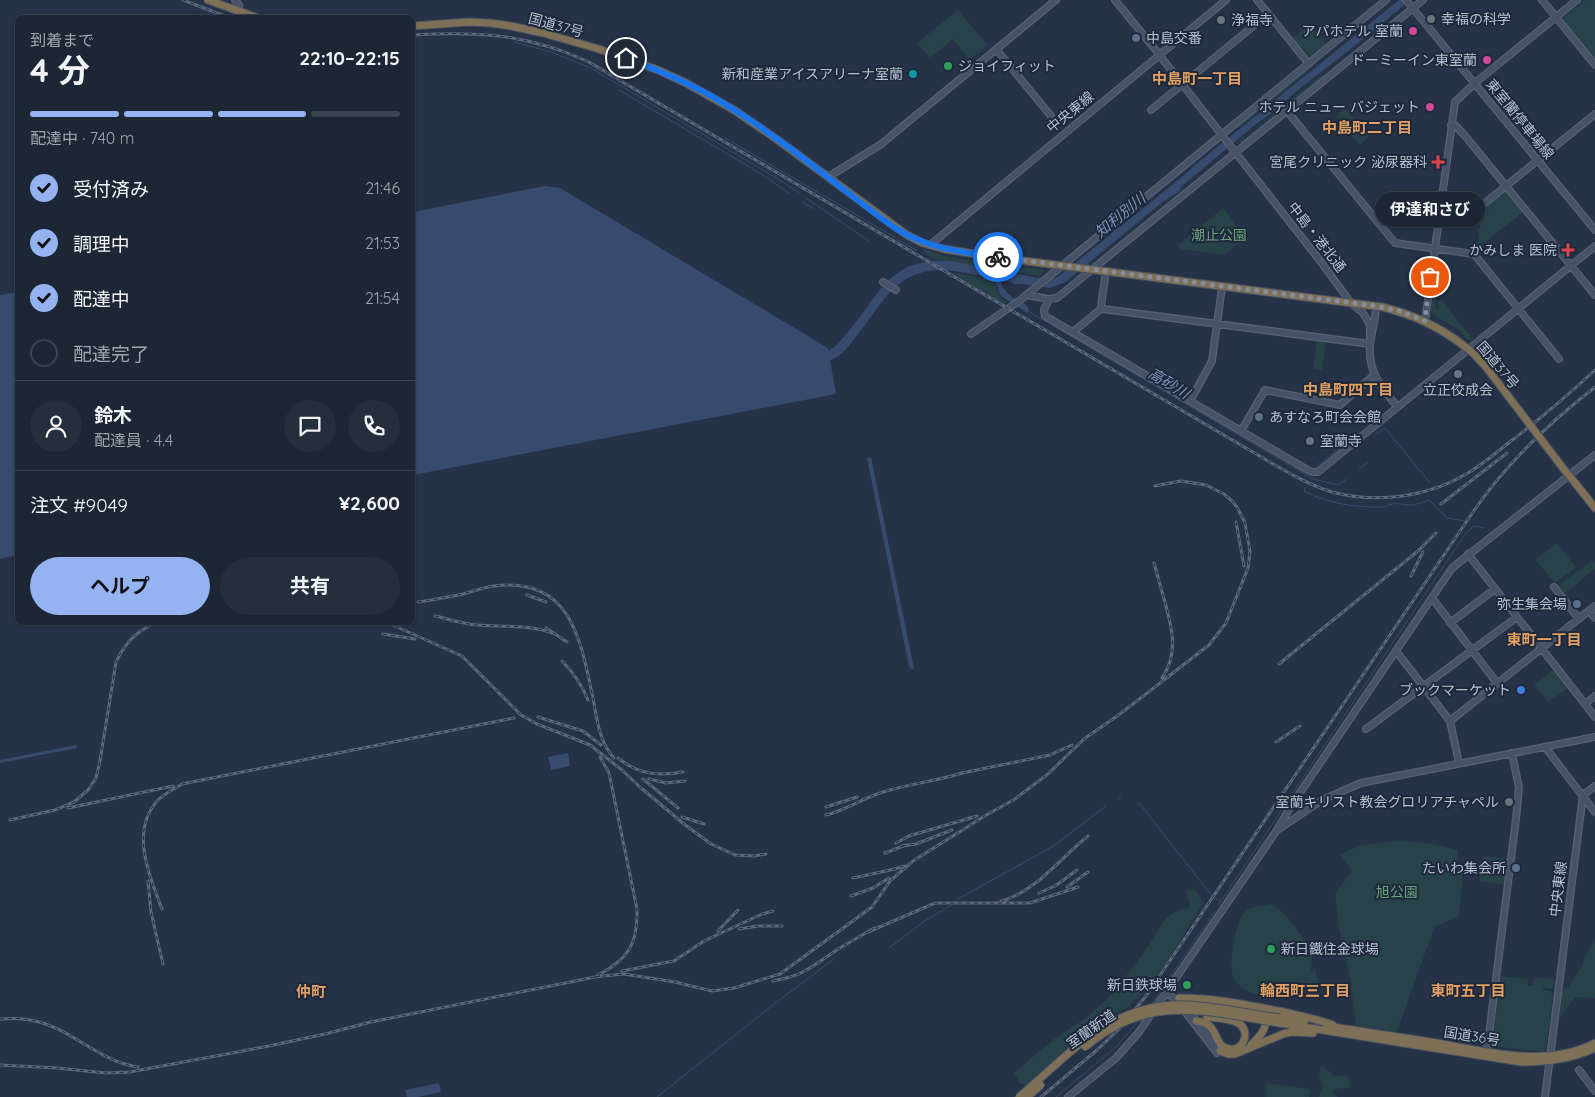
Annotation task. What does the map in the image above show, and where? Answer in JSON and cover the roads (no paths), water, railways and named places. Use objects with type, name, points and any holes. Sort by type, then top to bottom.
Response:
[{"type":"highway","points":[[208,0],[248,15]]},
{"type":"highway","name":"国道37号","points":[[415,26],[466,22],[490,23],[543,33],[626,58],[686,82],[722,102],[775,138],[900,232],[923,243],[954,251],[1069,267],[1376,306],[1399,311],[1425,321],[1463,345],[1486,367],[1595,508]]},
{"type":"highway","points":[[1179,998],[1222,1000],[1280,1018]]},
{"type":"highway","points":[[1087,1039],[1106,1021],[1130,1009],[1147,1004],[1187,1001],[1230,1006],[1257,1011],[1264,1015],[1266,1024],[1264,1032],[1248,1048]]},
{"type":"highway","name":"室蘭新道","points":[[1019,1097],[1103,1027],[1123,1016],[1145,1008],[1164,1005],[1204,1006],[1344,1029]]},
{"type":"highway","name":"室蘭新道","points":[[1027,1097],[1074,1055],[1104,1032],[1132,1018],[1165,1010],[1280,1018],[1361,1036]]},
{"type":"highway","points":[[1104,1032],[1131,1022],[1159,1016],[1187,1015],[1231,1020],[1240,1025],[1245,1033],[1244,1042],[1234,1049],[1224,1048],[1217,1040],[1210,1026],[1196,1021]]},
{"type":"highway","name":"国道36号","points":[[1344,1029],[1550,1059],[1595,1043]]},
{"type":"highway","points":[[1218,1052],[1235,1054],[1272,1037],[1291,1032],[1339,1038],[1361,1036]]},
{"type":"highway","name":"国道36号","points":[[1361,1036],[1521,1062],[1580,1055],[1595,1048]]},
{"type":"street","points":[[234,0],[239,4],[239,12]]},
{"type":"street","points":[[828,177],[880,145],[1056,0]]},
{"type":"street","points":[[1115,0],[1223,136]]},
{"type":"street","name":"中央東線","points":[[930,245],[1226,0]]},
{"type":"street","points":[[1257,0],[1308,64]]},
{"type":"street","points":[[971,334],[1013,306],[1061,265],[1223,136],[1386,0]]},
{"type":"street","points":[[1026,295],[1048,299],[1057,298],[1234,150],[1287,111],[1410,4],[1422,0]]},
{"type":"street","points":[[1542,0],[1595,65]]},
{"type":"street","points":[[1425,321],[1455,102],[1475,83],[1577,0]]},
{"type":"street","name":"東室蘭停車場線","points":[[1410,4],[1595,230]]},
{"type":"street","points":[[1151,110],[1268,14]]},
{"type":"street","points":[[996,49],[1051,116]]},
{"type":"street","points":[[1287,111],[1395,243],[1474,254],[1559,358]]},
{"type":"street","points":[[1480,207],[1595,114]]},
{"type":"street","points":[[1451,125],[1456,126],[1595,295]]},
{"type":"street","name":"中島・港北通","points":[[1223,136],[1322,262],[1351,303],[1363,313],[1368,321],[1370,344]]},
{"type":"street","points":[[1048,299],[1044,314],[1306,470],[1318,472],[1595,246]]},
{"type":"street","points":[[1073,332],[1102,308],[1106,271]]},
{"type":"street","points":[[883,282],[896,290]]},
{"type":"street","points":[[1190,401],[1212,361],[1222,287]]},
{"type":"street","points":[[1376,306],[1370,344],[1371,362],[1374,375],[1382,390],[1397,406]]},
{"type":"street","points":[[1102,308],[1370,344]]},
{"type":"street","points":[[1241,431],[1266,390],[1340,405],[1374,375]]},
{"type":"street","points":[[1068,1097],[1104,1068],[1139,1032],[1452,568],[1595,455]]},
{"type":"street","points":[[1468,554],[1595,717]]},
{"type":"street","points":[[1554,587],[1579,619]]},
{"type":"street","points":[[1450,623],[1495,588]]},
{"type":"street","points":[[1432,598],[1497,683]]},
{"type":"street","points":[[1450,721],[1595,606]]},
{"type":"street","points":[[1589,611],[1595,618]]},
{"type":"street","points":[[1366,729],[1517,617]]},
{"type":"street","points":[[1396,651],[1450,721],[1459,763]]},
{"type":"street","points":[[1585,704],[1595,696]]},
{"type":"street","points":[[1277,830],[1316,804],[1354,786],[1459,763],[1595,737]]},
{"type":"street","points":[[1545,747],[1595,812]]},
{"type":"street","points":[[1487,1051],[1519,788],[1512,753]]},
{"type":"street","points":[[1583,795],[1595,786]]},
{"type":"street","name":"中央東線","points":[[1545,1097],[1583,795]]},
{"type":"street","points":[[1168,991],[1179,998],[1218,1052]]},
{"type":"street","points":[[1168,991],[1218,1052]]},
{"type":"street","points":[[1579,1070],[1595,1091]]},
{"type":"water","points":[[1399,0],[1410,0],[1255,125],[1181,187],[1180,191],[1164,201],[1064,283],[1049,288],[1014,284],[1009,281],[1000,280],[1011,296],[1026,305],[1029,309],[1027,313],[1001,296],[994,278],[963,272],[935,270],[922,272],[910,277],[897,286],[885,298],[847,348],[838,357],[830,360],[836,394],[415,475],[415,212],[545,186],[560,188],[828,348],[828,351],[843,338],[878,292],[899,272],[913,265],[930,261],[951,261],[1037,278],[1050,279],[1058,277]]},
{"type":"water","points":[[15,292],[15,555],[0,559],[0,295]]},
{"type":"water","points":[[871,457],[914,669],[909,667],[867,458]]},
{"type":"water","points":[[76,745],[77,748],[0,763],[0,760]]},
{"type":"water","points":[[568,753],[570,766],[551,770],[548,757]]},
{"type":"water","points":[[439,1083],[441,1092],[418,1097],[407,1097],[405,1090]]},
{"type":"waterway","points":[[209,15],[211,8]]},
{"type":"waterway","points":[[514,42],[551,52],[591,68],[799,193]]},
{"type":"waterway","points":[[619,90],[763,175],[790,194]]},
{"type":"waterway","points":[[725,138],[896,238]]},
{"type":"waterway","points":[[806,198],[869,241]]},
{"type":"waterway","points":[[802,202],[814,209]]},
{"type":"waterway","points":[[897,239],[917,251]]},
{"type":"waterway","name":"高砂川","points":[[1028,311],[1313,479],[1338,485],[1347,479]]},
{"type":"waterway","points":[[1375,435],[1385,428],[1430,483]]},
{"type":"waterway","points":[[1314,468],[1358,433]]},
{"type":"waterway","name":"高砂川","points":[[1359,469],[1368,462]]},
{"type":"waterway","points":[[1305,487],[1304,491],[1323,499],[1354,506],[1385,507],[1396,504],[1413,505],[1429,500],[1447,518],[1465,521]]},
{"type":"waterway","points":[[1473,526],[1484,528]]},
{"type":"waterway","points":[[1218,906],[1465,534],[1474,526]]},
{"type":"waterway","points":[[1137,803],[1140,804],[1212,896],[1220,901]]},
{"type":"waterway","points":[[958,899],[1052,847],[1106,806]]},
{"type":"waterway","points":[[889,948],[926,920],[952,905]]},
{"type":"waterway","points":[[1151,1005],[1215,911]]},
{"type":"waterway","points":[[657,1097],[834,959]]},
{"type":"waterway","points":[[1056,1097],[1117,1046],[1139,1020]]},
{"type":"railway","points":[[183,0],[222,15]]},
{"type":"railway","points":[[415,35],[480,34],[501,36],[543,45],[587,61],[1280,468],[1300,479],[1332,492],[1349,496],[1385,498],[1420,493],[1453,481],[1490,458],[1564,398],[1595,370]]},
{"type":"railway","points":[[1041,1097],[1119,1029],[1146,996],[1486,494],[1514,460],[1545,429],[1595,387]]},
{"type":"railway","points":[[1441,504],[1507,453]]},
{"type":"railway","points":[[594,977],[624,974],[675,982],[712,991],[734,988],[780,974],[872,907],[890,881],[913,861],[1015,799],[1048,774],[1084,739],[1120,714],[1209,645],[1226,623],[1248,568],[1250,551],[1245,523],[1232,501],[1224,494],[1206,485],[1181,481],[1155,486]]},
{"type":"railway","points":[[1236,522],[1244,566]]},
{"type":"railway","points":[[1279,664],[1418,551],[1436,533]]},
{"type":"railway","points":[[1411,576],[1423,552]]},
{"type":"railway","points":[[1154,563],[1173,643],[1170,660],[1162,678]]},
{"type":"railway","points":[[418,602],[463,594],[493,586],[519,585],[540,591],[555,601],[567,616],[576,634],[583,654],[599,730],[605,745],[614,758]]},
{"type":"railway","points":[[527,595],[546,602]]},
{"type":"railway","points":[[435,616],[461,623],[524,627],[552,633]]},
{"type":"railway","points":[[10,820],[55,810],[74,802],[88,790],[96,778],[100,761],[116,662],[128,642],[139,632],[151,625]]},
{"type":"railway","points":[[392,625],[462,656],[521,715],[537,724],[590,745],[684,824],[711,844],[735,855],[754,856],[766,854]]},
{"type":"railway","points":[[546,628],[567,642]]},
{"type":"railway","points":[[383,634],[415,639]]},
{"type":"railway","points":[[562,661],[577,679],[588,700]]},
{"type":"railway","points":[[538,717],[583,731],[601,745]]},
{"type":"railway","points":[[162,909],[147,867],[143,838],[145,824],[150,811],[159,799],[182,784],[514,718]]},
{"type":"railway","points":[[1276,742],[1300,726]]},
{"type":"railway","points":[[826,815],[883,792],[1050,755],[1072,745]]},
{"type":"railway","points":[[598,975],[617,963],[630,949],[637,921],[637,909],[609,773],[600,757]]},
{"type":"railway","points":[[618,758],[634,768],[649,773],[683,772]]},
{"type":"railway","points":[[643,779],[678,808]]},
{"type":"railway","points":[[649,779],[666,783],[685,781]]},
{"type":"railway","points":[[68,808],[173,786]]},
{"type":"railway","points":[[826,807],[857,797]]},
{"type":"railway","points":[[896,843],[909,836],[977,816]]},
{"type":"railway","points":[[682,817],[704,824]]},
{"type":"railway","points":[[902,846],[916,844],[952,830]]},
{"type":"railway","points":[[1001,901],[1026,890],[1037,882],[1088,836]]},
{"type":"railway","points":[[885,853],[906,845]]},
{"type":"railway","points":[[853,878],[904,866]]},
{"type":"railway","points":[[1039,893],[1055,886],[1077,870]]},
{"type":"railway","points":[[1067,887],[1088,872]]},
{"type":"railway","points":[[851,896],[873,888],[889,878]]},
{"type":"railway","points":[[148,881],[151,912],[163,964]]},
{"type":"railway","points":[[868,932],[935,903],[1030,903],[1078,887]]},
{"type":"railway","points":[[718,931],[738,910]]},
{"type":"railway","points":[[622,971],[674,961],[704,941],[762,914],[773,911]]},
{"type":"railway","points":[[739,929],[758,926],[782,926]]},
{"type":"railway","points":[[773,981],[785,979],[802,972],[874,928]]},
{"type":"railway","points":[[0,1065],[106,1073],[130,1072],[269,1046],[371,1022],[600,976]]},
{"type":"railway","points":[[0,1019],[27,1019],[48,1025],[111,1059],[138,1067]]},
{"type":"place","name":"幸福の科学","points":[[1431,19]]},
{"type":"place","name":"浄福寺","points":[[1221,20]]},
{"type":"place","name":"アパホテル 室蘭","points":[[1413,31]]},
{"type":"place","name":"中島交番","points":[[1136,38]]},
{"type":"place","name":"ドーミーイン東室蘭","points":[[1487,60]]},
{"type":"place","name":"ジョイフィット","points":[[948,66]]},
{"type":"place","name":"新和産業アイスアリーナ室蘭","points":[[913,74]]},
{"type":"place","name":"ホテル ニュー バジェット","points":[[1430,107]]},
{"type":"place","name":"宮尾クリニック 泌尿器科","points":[[1438,162]]},
{"type":"place","name":"かみしま 医院","points":[[1568,250]]},
{"type":"place","name":"伊達和さび","points":[[1430,277]]},
{"type":"place","name":"立正佼成会","points":[[1458,374]]},
{"type":"place","name":"あすなろ町会会館","points":[[1259,417]]},
{"type":"place","name":"室蘭寺","points":[[1310,441]]},
{"type":"place","name":"弥生集会場","points":[[1577,604]]},
{"type":"place","name":"ブックマーケット","points":[[1521,690]]},
{"type":"place","name":"室蘭キリスト教会グロリアチャペル","points":[[1509,802]]},
{"type":"place","name":"たいわ集会所","points":[[1516,868]]},
{"type":"place","name":"新日鐵住金球場","points":[[1271,949]]},
{"type":"place","name":"新日鉄球場","points":[[1187,985]]},
{"type":"district","name":"中島町一丁目","points":[[1197,78]]},
{"type":"district","name":"中島町二丁目","points":[[1367,127]]},
{"type":"district","name":"中島町四丁目","points":[[1348,389]]},
{"type":"district","name":"東町一丁目","points":[[1544,639]]},
{"type":"district","name":"輪西町三丁目","points":[[1305,990]]},
{"type":"district","name":"東町五丁目","points":[[1468,990]]},
{"type":"district","name":"仲町","points":[[311,991]]},
{"type":"water label","name":"知利別川","points":[[1120,215]]},
{"type":"park label","name":"潮止公園","points":[[1219,235]]},
{"type":"park label","name":"旭公園","points":[[1397,892]]}]
